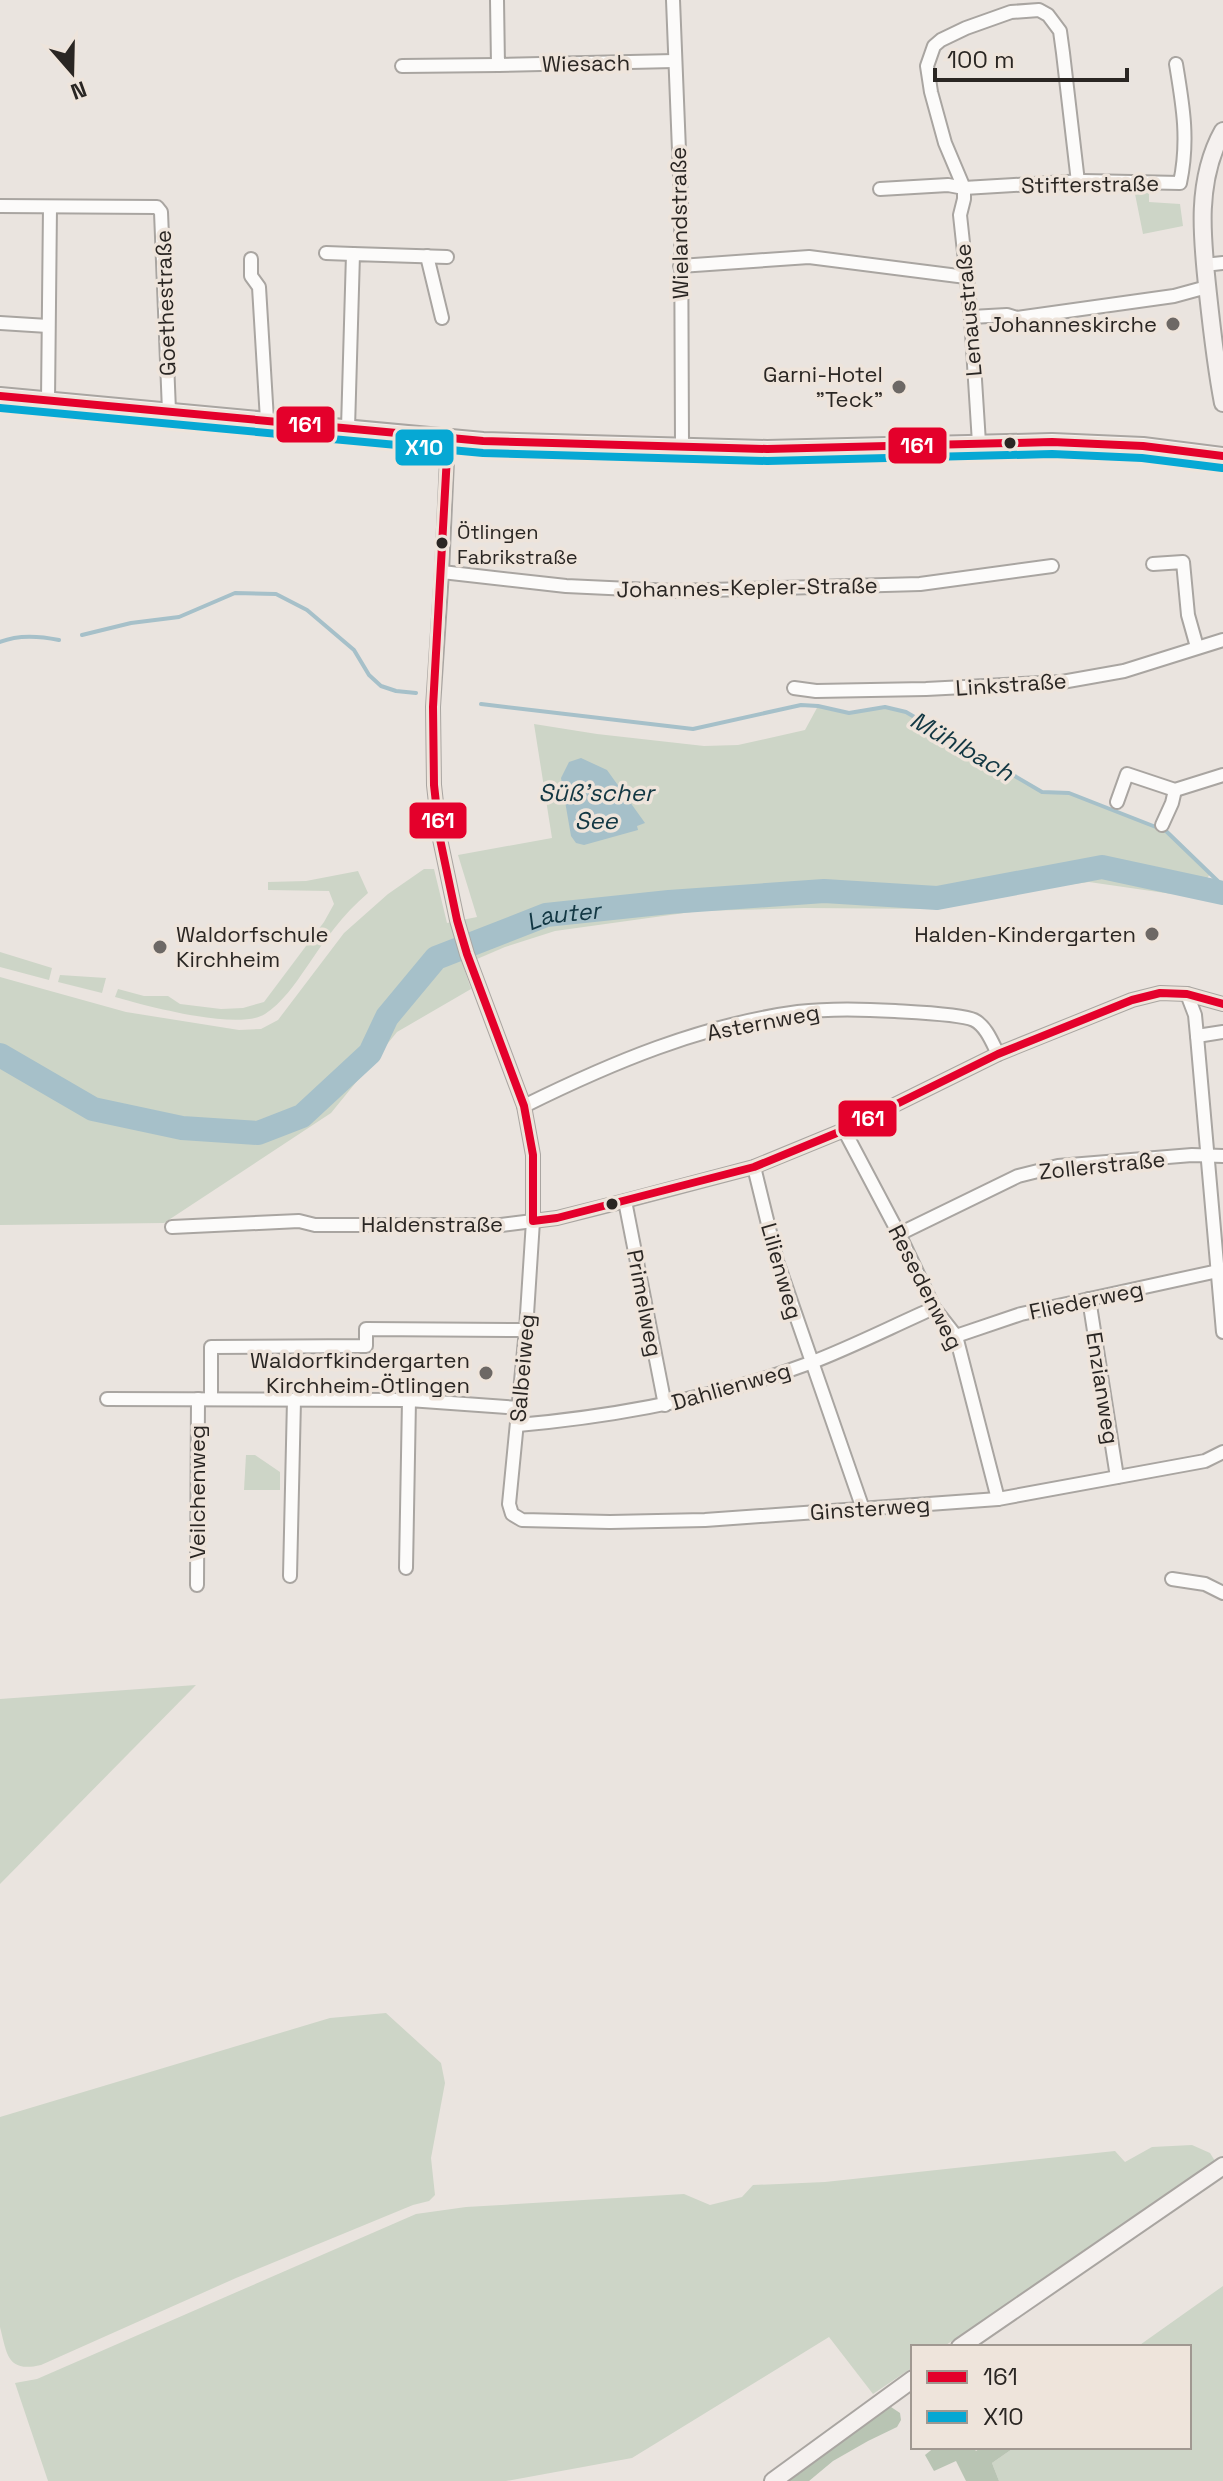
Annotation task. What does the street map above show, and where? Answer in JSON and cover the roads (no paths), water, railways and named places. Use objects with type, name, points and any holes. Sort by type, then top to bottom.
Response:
[{"type":"main road","points":[[1223,131],[1205,180],[1201,229],[1214,356],[1223,403]]},
{"type":"main road","points":[[0,396],[448,438],[767,449],[1039,441],[1108,444],[1223,456]]},
{"type":"main road","points":[[963,2345],[1223,2166]]},
{"type":"main road","points":[[773,2481],[911,2380]]},
{"type":"street","points":[[497,0],[498,65]]},
{"type":"street","name":"Wielandstraße","points":[[673,0],[681,201],[682,445]]},
{"type":"street","name":"Lenaustraße","points":[[979,443],[971,317],[960,215],[964,188],[945,143],[931,92],[927,66],[934,46],[980,22],[1026,9],[1039,10],[1055,22],[1060,31],[1078,182]]},
{"type":"street","name":"Wiesach","points":[[402,66],[674,61]]},
{"type":"street","name":"Stifterstraße","points":[[880,189],[1078,182],[1180,183],[1186,126],[1176,64]]},
{"type":"street","points":[[0,206],[50,207],[48,400]]},
{"type":"street","name":"Goethestraße","points":[[50,207],[157,207],[161,212],[169,411]]},
{"type":"street","points":[[326,253],[447,257]]},
{"type":"street","points":[[348,428],[353,254]]},
{"type":"street","points":[[427,256],[442,318]]},
{"type":"street","points":[[680,266],[809,257],[966,277]]},
{"type":"street","points":[[251,259],[251,276],[259,287],[267,420]]},
{"type":"street","points":[[1204,265],[1223,263]]},
{"type":"street","points":[[971,317],[1007,315],[1017,318],[1174,296],[1207,287]]},
{"type":"street","points":[[0,323],[48,326]]},
{"type":"street","points":[[448,438],[433,707],[434,785],[442,851],[457,920],[473,972],[524,1106],[533,1155],[533,1221]]},
{"type":"street","points":[[1153,564],[1183,562],[1188,615],[1197,647]]},
{"type":"street","name":"Johannes-Kepler-Straße","points":[[442,572],[566,586],[673,591],[920,584],[1052,566]]},
{"type":"street","name":"Linkstraße","points":[[794,688],[816,691],[926,689],[1062,682],[1124,671],[1223,640]]},
{"type":"street","points":[[1117,802],[1127,774],[1175,790],[1223,775]]},
{"type":"street","points":[[1162,825],[1175,790]]},
{"type":"street","name":"Haldenstraße","points":[[172,1227],[299,1221],[315,1225],[501,1225],[557,1218],[754,1167],[844,1130],[998,1054],[1132,1000],[1160,993],[1187,994],[1223,1004]]},
{"type":"street","points":[[1187,994],[1195,1015],[1223,1332]]},
{"type":"street","name":"Asternweg","points":[[524,1106],[602,1068],[655,1048],[740,1023],[800,1012],[880,1010],[974,1019],[987,1032],[998,1054]]},
{"type":"street","points":[[1197,1036],[1223,1032]]},
{"type":"street","name":"Resedenweg","points":[[844,1130],[934,1308],[956,1336],[998,1499]]},
{"type":"street","name":"Zollerstraße","points":[[899,1234],[1018,1176],[1058,1166],[1223,1156]]},
{"type":"street","name":"Lilienweg","points":[[754,1167],[777,1261],[863,1509]]},
{"type":"street","name":"Primelweg","points":[[625,1201],[665,1405]]},
{"type":"street","name":"Salbeiweg","points":[[512,1514],[509,1504],[533,1221]]},
{"type":"street","name":"Fliederweg","points":[[956,1336],[1021,1314],[1218,1271]]},
{"type":"street","name":"Enzianweg","points":[[1089,1299],[1117,1477]]},
{"type":"street","name":"Dahlienweg","points":[[518,1425],[586,1419],[704,1396],[811,1363],[934,1308]]},
{"type":"street","points":[[205,1399],[211,1347],[366,1346],[366,1329],[526,1330]]},
{"type":"street","name":"Veilchenweg","points":[[107,1399],[409,1400],[519,1408]]},
{"type":"street","name":"Veilchenweg","points":[[197,1585],[205,1399]]},
{"type":"street","points":[[290,1576],[294,1400]]},
{"type":"street","points":[[406,1568],[409,1400]]},
{"type":"street","name":"Ginsterweg","points":[[512,1514],[522,1520],[705,1520],[998,1499],[1205,1461],[1223,1452]]},
{"type":"street","points":[[1172,1579],[1205,1584],[1223,1593]]},
{"type":"water","name":"Süß'scher See","points":[[581,758],[607,770],[645,823],[637,826],[638,830],[584,845],[576,843],[571,836],[561,778],[569,762]]},
{"type":"waterway","name":"Mühlbach","points":[[82,635],[131,623],[179,617],[235,593],[276,594],[307,610],[354,650],[369,675],[381,686],[416,693]]},
{"type":"waterway","name":"Mühlbach","points":[[0,642],[30,636],[59,640]]},
{"type":"waterway","name":"Mühlbach","points":[[481,704],[693,729],[801,705],[849,713],[885,707],[906,712],[1042,792],[1069,793],[1166,831],[1223,886]]},
{"type":"waterway","name":"Lauter","points":[[0,1055],[93,1109],[182,1128],[258,1133],[302,1116],[370,1053],[387,1017],[436,958],[546,915],[824,891],[937,898],[1102,867],[1223,893]]},
{"type":"place","name":"Johanneskirche","points":[[1173,324]]},
{"type":"place","name":"Garni-Hotel \"Teck\"","points":[[899,387]]},
{"type":"place","name":"Ötlingen Fabrikstraße","points":[[442,543]]},
{"type":"place","name":"Halden-Kindergarten","points":[[1152,934]]},
{"type":"place","name":"Waldorfschule Kirchheim","points":[[160,947]]},
{"type":"place","name":"Waldorfkindergarten Kirchheim-Ötlingen","points":[[486,1373]]}]
